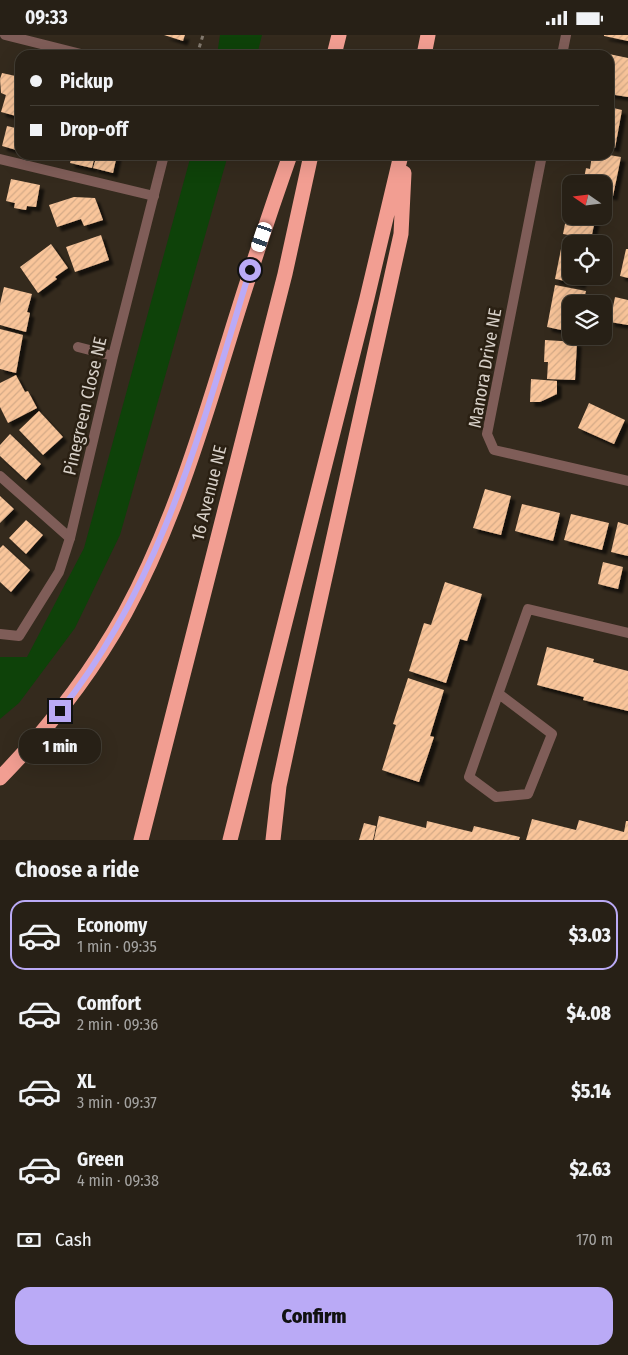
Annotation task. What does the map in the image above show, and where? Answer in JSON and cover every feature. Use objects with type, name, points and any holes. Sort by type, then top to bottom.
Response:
[{"type":"highway","points":[[425,50],[428,35]]},
{"type":"highway","points":[[0,778],[71,698],[125,612],[160,540],[211,396],[250,270],[288,160]]},
{"type":"highway","name":"16 Avenue NE","points":[[141,840],[282,284],[310,160]]},
{"type":"highway","points":[[230,840],[367,298],[400,160]]},
{"type":"highway","points":[[273,840],[279,786],[401,234],[405,160]]},
{"type":"street","points":[[5,35],[65,50]]},
{"type":"street","points":[[563,50],[566,35]]},
{"type":"street","points":[[0,159],[154,196]]},
{"type":"street","name":"Pinegreen Close NE","points":[[0,634],[19,635],[59,571],[70,538],[113,356],[163,160]]},
{"type":"street","name":"Manora Drive NE","points":[[541,160],[486,434],[494,450],[628,481]]},
{"type":"street","points":[[78,347],[113,356]]},
{"type":"street","points":[[0,476],[70,538]]},
{"type":"street","points":[[499,694],[552,734],[528,795],[496,797],[469,777],[528,609],[628,633]]},
{"type":"path","points":[[198,50],[203,35]]},
{"type":"green space","points":[[220,35],[262,35],[258,50],[218,50]]},
{"type":"green space","points":[[190,160],[227,160],[120,535],[75,628],[19,703],[0,719],[0,657],[27,657],[84,548]]},
{"type":"building","points":[[164,35],[185,35],[183,41]]},
{"type":"building","points":[[628,35],[628,41],[604,36]]},
{"type":"building","points":[[614,55],[628,58],[628,97],[614,95]]},
{"type":"building","points":[[2,73],[15,76],[15,116],[1,112],[6,95],[1,93],[0,79]]},
{"type":"building","points":[[614,108],[622,110],[614,148]]},
{"type":"building","points":[[7,126],[15,128],[15,150],[2,146]]},
{"type":"building","points":[[614,156],[621,157],[613,196],[612,175],[585,175],[586,168],[590,169],[591,160],[614,160]]},
{"type":"building","points":[[71,160],[94,160],[92,168],[70,163]]},
{"type":"building","points":[[95,160],[116,160],[113,173],[93,168]]},
{"type":"building","points":[[11,179],[40,185],[36,207],[27,206],[26,210],[14,208],[15,203],[6,201]]},
{"type":"building","points":[[74,197],[95,198],[103,220],[84,226],[81,219],[57,227],[49,205]]},
{"type":"building","points":[[565,225],[594,225],[592,235],[563,234]]},
{"type":"building","points":[[101,235],[109,260],[75,272],[66,247]]},
{"type":"building","points":[[51,244],[68,268],[38,293],[20,267]]},
{"type":"building","points":[[562,244],[562,280],[555,279]]},
{"type":"building","points":[[626,249],[628,249],[628,278],[620,276]]},
{"type":"building","points":[[555,285],[586,291],[585,295],[562,295],[562,330],[547,327]]},
{"type":"building","points":[[4,287],[32,294],[27,312],[30,313],[26,332],[0,325],[0,304]]},
{"type":"building","points":[[615,297],[628,300],[628,325],[612,322]]},
{"type":"building","points":[[0,329],[23,335],[16,373],[0,369]]},
{"type":"building","points":[[545,340],[562,341],[562,345],[577,345],[575,380],[547,379],[548,362],[544,362]]},
{"type":"building","points":[[16,375],[25,392],[28,391],[37,408],[8,423],[0,407],[0,383]]},
{"type":"building","points":[[531,379],[557,381],[557,394],[540,402],[530,402]]},
{"type":"building","points":[[589,403],[625,420],[614,444],[578,428]]},
{"type":"building","points":[[39,411],[63,437],[43,455],[19,430]]},
{"type":"building","points":[[10,434],[41,464],[26,480],[0,456],[0,445]]},
{"type":"building","points":[[485,489],[511,496],[501,535],[473,528]]},
{"type":"building","points":[[0,496],[14,509],[0,523]]},
{"type":"building","points":[[522,504],[560,513],[553,541],[515,531]]},
{"type":"building","points":[[571,514],[609,523],[602,550],[564,540]]},
{"type":"building","points":[[26,520],[43,535],[26,554],[9,538]]},
{"type":"building","points":[[618,522],[628,525],[628,556],[611,552]]},
{"type":"building","points":[[3,545],[30,570],[11,592],[0,582],[0,548]]},
{"type":"building","points":[[603,562],[623,567],[618,589],[598,584]]},
{"type":"building","points":[[445,582],[482,594],[467,641],[460,639],[446,683],[409,671],[424,623],[431,625]]},
{"type":"building","points":[[547,647],[594,659],[593,662],[628,671],[628,711],[583,700],[584,697],[537,685]]},
{"type":"building","points":[[408,678],[444,690],[430,736],[434,737],[419,782],[382,770],[396,725],[393,724]]},
{"type":"building","points":[[379,816],[426,828],[427,821],[472,832],[474,826],[520,837],[519,840],[374,840]]},
{"type":"building","points":[[532,819],[576,830],[579,820],[624,832],[626,821],[628,821],[628,840],[526,840]]},
{"type":"building","points":[[364,823],[376,826],[373,840],[359,840]]},
{"type":"route","points":[[60,711],[71,698],[125,612],[160,540],[211,396],[250,270]]}]
